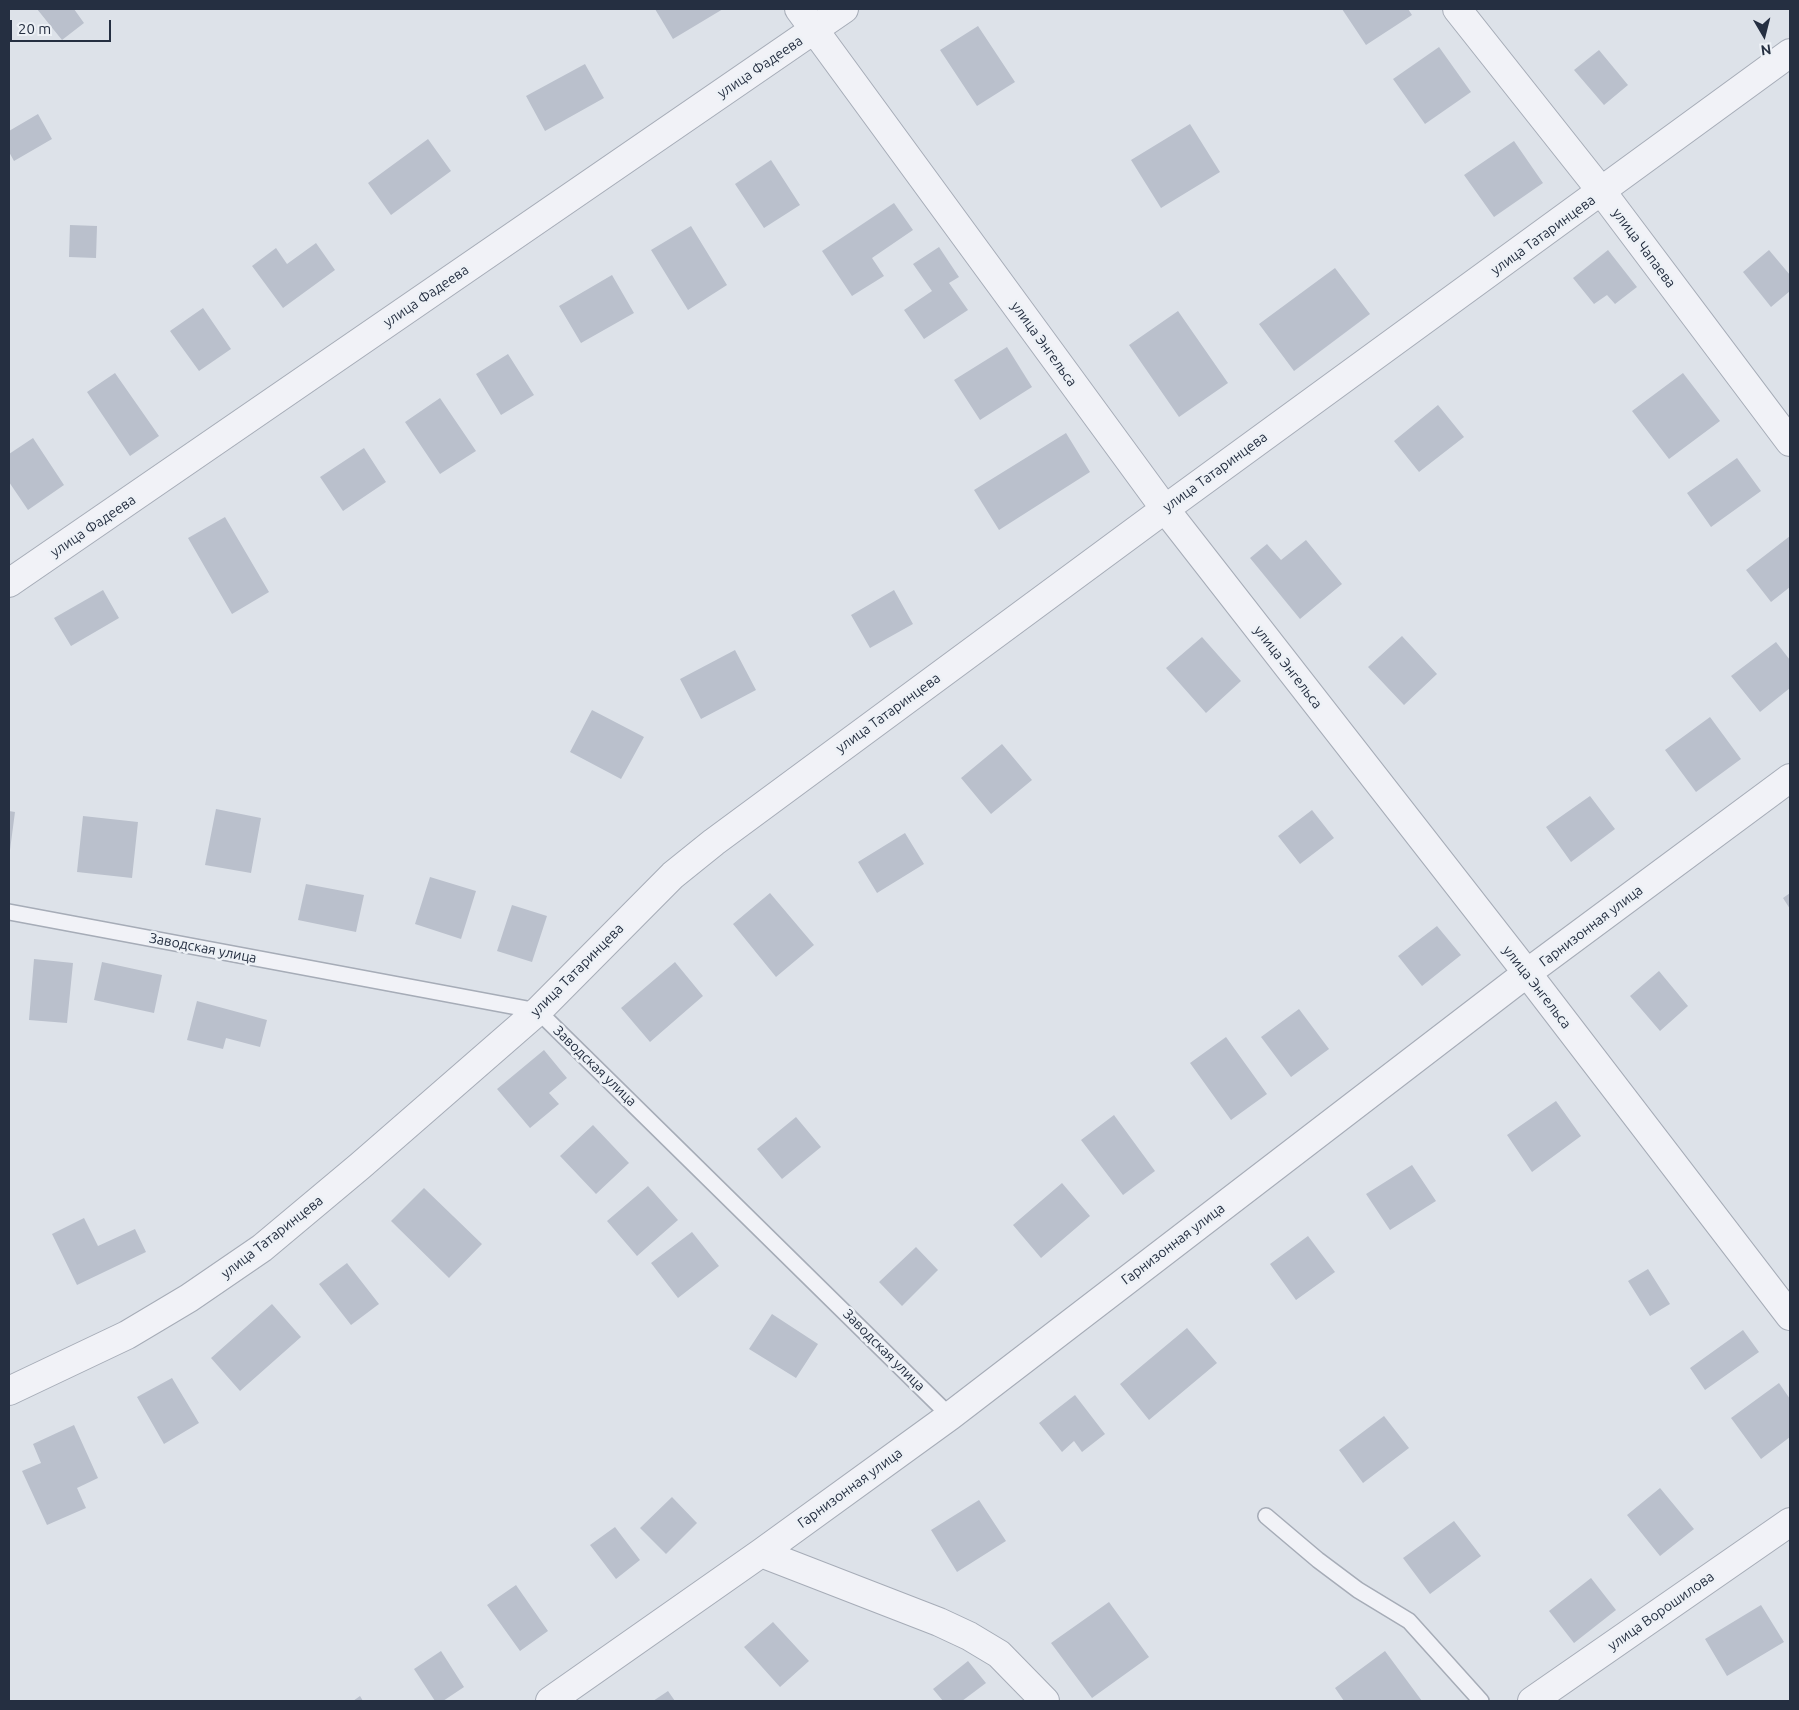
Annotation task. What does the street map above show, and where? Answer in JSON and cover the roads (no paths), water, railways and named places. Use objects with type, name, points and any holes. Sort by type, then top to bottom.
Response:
[{"type":"street","name":"улица Фадеева","points":[[9,583],[807,19],[844,9]]},
{"type":"street","name":"улица Чапаева","points":[[1458,9],[1602,192],[1790,442]]},
{"type":"street","name":"улица Энгельса","points":[[807,19],[1165,509],[1527,973],[1790,1316]]},
{"type":"street","name":"улица Татаринцева","points":[[9,1391],[127,1335],[189,1298],[262,1248],[360,1166],[538,1011],[667,881],[714,842],[1165,509],[1790,54]]},
{"type":"street","name":"Гарнизонная улица","points":[[550,1701],[762,1553],[950,1416],[1527,973],[1790,778]]},
{"type":"street","name":"улица Ворошилова","points":[[1532,1701],[1790,1522]]},
{"type":"street","points":[[762,1553],[939,1622],[970,1636],[999,1654],[1045,1701]]},
{"type":"lane","name":"Заводская улица","points":[[9,912],[538,1011],[950,1416]]},
{"type":"lane","points":[[1266,1516],[1318,1560],[1358,1590],[1409,1621],[1481,1701]]}]
